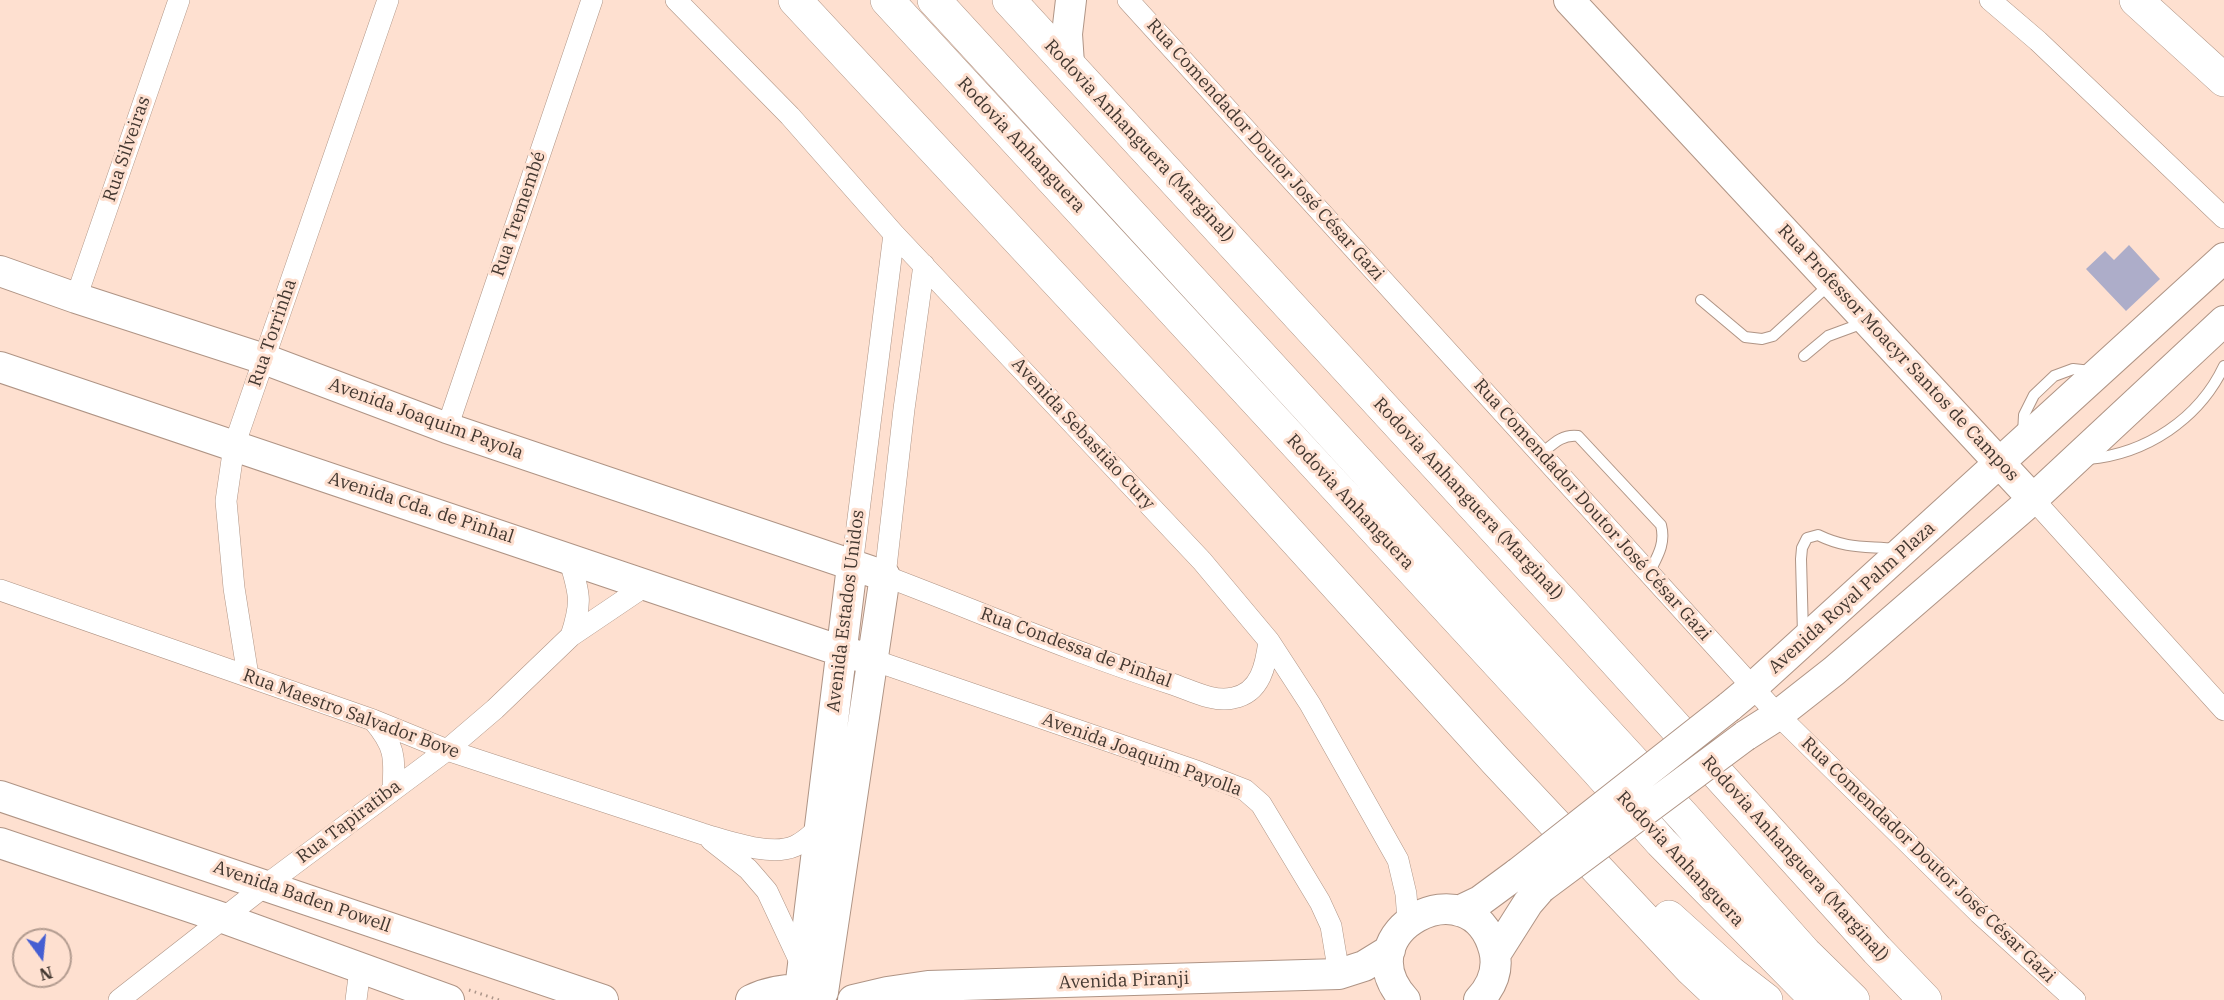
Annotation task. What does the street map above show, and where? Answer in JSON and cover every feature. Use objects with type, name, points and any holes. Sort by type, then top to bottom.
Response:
[{"type":"main road","points":[[795,0],[1205,440],[1496,761],[1691,969],[1724,1000]]},
{"type":"main road","name":"Rodovia Anhanguera","points":[[886,0],[1588,760],[1660,842],[1817,1000]]},
{"type":"main road","name":"Rodovia Anhanguera","points":[[934,0],[1683,816],[1805,953],[1852,1000]]},
{"type":"main road","name":"Rodovia Anhanguera (Marginal)","points":[[1009,0],[1925,1000]]},
{"type":"main road","points":[[1068,64],[1067,34],[1071,0]]},
{"type":"main road","name":"Rua Professor Moacyr Santos de Campos","points":[[1569,0],[2033,499]]},
{"type":"main road","points":[[2136,0],[2224,81]]},
{"type":"main road","name":"Avenida Royal Palm Plaza","points":[[1491,984],[1518,919],[1529,880],[1753,687],[2224,258]]},
{"type":"main road","name":"Avenida Joaquim Payola","points":[[0,272],[264,359],[447,428],[852,566]]},
{"type":"main road","name":"Avenida Royal Palm Plaza","points":[[1459,911],[1529,880],[1778,715],[1834,671],[2033,499],[2224,324]]},
{"type":"main road","name":"Avenida Cda. de Pinhal","points":[[0,367],[841,651]]},
{"type":"main road","name":"Rua Condessa de Pinhal","points":[[852,566],[885,576]]},
{"type":"main road","name":"Avenida Estados Unidos","points":[[818,987],[818,829],[852,566]]},
{"type":"main road","name":"Avenida Estados Unidos","points":[[818,987],[885,576]]},
{"type":"main road","name":"Avenida Joaquim Payolla","points":[[841,651],[873,660]]},
{"type":"main road","points":[[1496,761],[1731,973],[1766,1000]]},
{"type":"main road","name":"Avenida Baden Powell","points":[[0,796],[603,1000]]},
{"type":"main road","points":[[0,843],[223,918],[449,1000]]},
{"type":"main road","points":[[1405,1000],[1393,984],[1389,967],[1390,950],[1397,934],[1408,921],[1432,910],[1459,911],[1484,928],[1491,941],[1491,984]]},
{"type":"main road","name":"Avenida Piranji","points":[[853,1000],[928,986],[1339,974],[1364,966],[1390,950]]},
{"type":"main road","points":[[751,1000],[765,993],[818,987]]},
{"type":"street","name":"Rua Silveiras","points":[[76,298],[179,0]]},
{"type":"street","name":"Rua Torrinha","points":[[248,676],[234,588],[226,501],[234,446],[388,0]]},
{"type":"street","name":"Rua Tremembé","points":[[447,428],[592,0]]},
{"type":"street","name":"Avenida Sebastião Cury","points":[[676,0],[790,116],[894,234],[1202,561],[1269,641],[1321,723],[1398,860],[1407,894],[1408,921]]},
{"type":"street","name":"Rua Comendador Doutor José César Gazi","points":[[1128,0],[1778,715],[1979,913],[2075,1000]]},
{"type":"street","points":[[1990,0],[2038,41],[2224,218]]},
{"type":"street","name":"Avenida Estados Unidos","points":[[852,566],[894,234]]},
{"type":"street","name":"Avenida Estados Unidos","points":[[885,576],[904,409],[924,265]]},
{"type":"street","name":"Rua Professor Moacyr Santos de Campos","points":[[2033,499],[2224,710]]},
{"type":"street","name":"Rua Tapiratiba","points":[[569,558],[579,591],[580,611],[571,636]]},
{"type":"street","name":"Rua Condessa de Pinhal","points":[[885,576],[1140,674],[1220,700],[1235,698],[1250,691],[1266,663],[1269,641]]},
{"type":"street","name":"Rua Tapiratiba","points":[[119,1000],[266,885],[447,750],[495,709],[571,636],[648,584]]},
{"type":"street","name":"Rua Maestro Salvador Bove","points":[[0,590],[373,720],[447,750],[703,834],[748,846],[781,850],[795,846],[818,829]]},
{"type":"street","name":"Avenida Joaquim Payolla","points":[[873,660],[1199,772],[1245,790],[1261,804],[1320,902],[1331,926],[1339,974]]},
{"type":"street","points":[[373,720],[387,737],[393,750],[393,789]]},
{"type":"street","name":"Rua Maestro Salvador Bove","points":[[703,834],[747,869],[767,891],[818,987]]},
{"type":"street","points":[[356,1000],[360,969]]},
{"type":"lane","points":[[1701,300],[1745,337],[1762,339],[1773,336],[1832,282]]},
{"type":"lane","points":[[1804,356],[1828,336],[1869,321]]},
{"type":"lane","points":[[2075,459],[2103,457],[2132,450],[2165,435],[2202,401],[2224,366]]},
{"type":"lane","points":[[1541,454],[1560,438],[1569,435],[1578,436],[1661,525],[1664,535],[1663,545],[1649,573]]},
{"type":"lane","points":[[1803,642],[1801,560],[1802,548],[1807,538],[1818,535],[1853,548],[1905,550]]},
{"type":"building","points":[[2129,245],[2160,279],[2126,311],[2086,269],[2105,251],[2114,260]]}]
